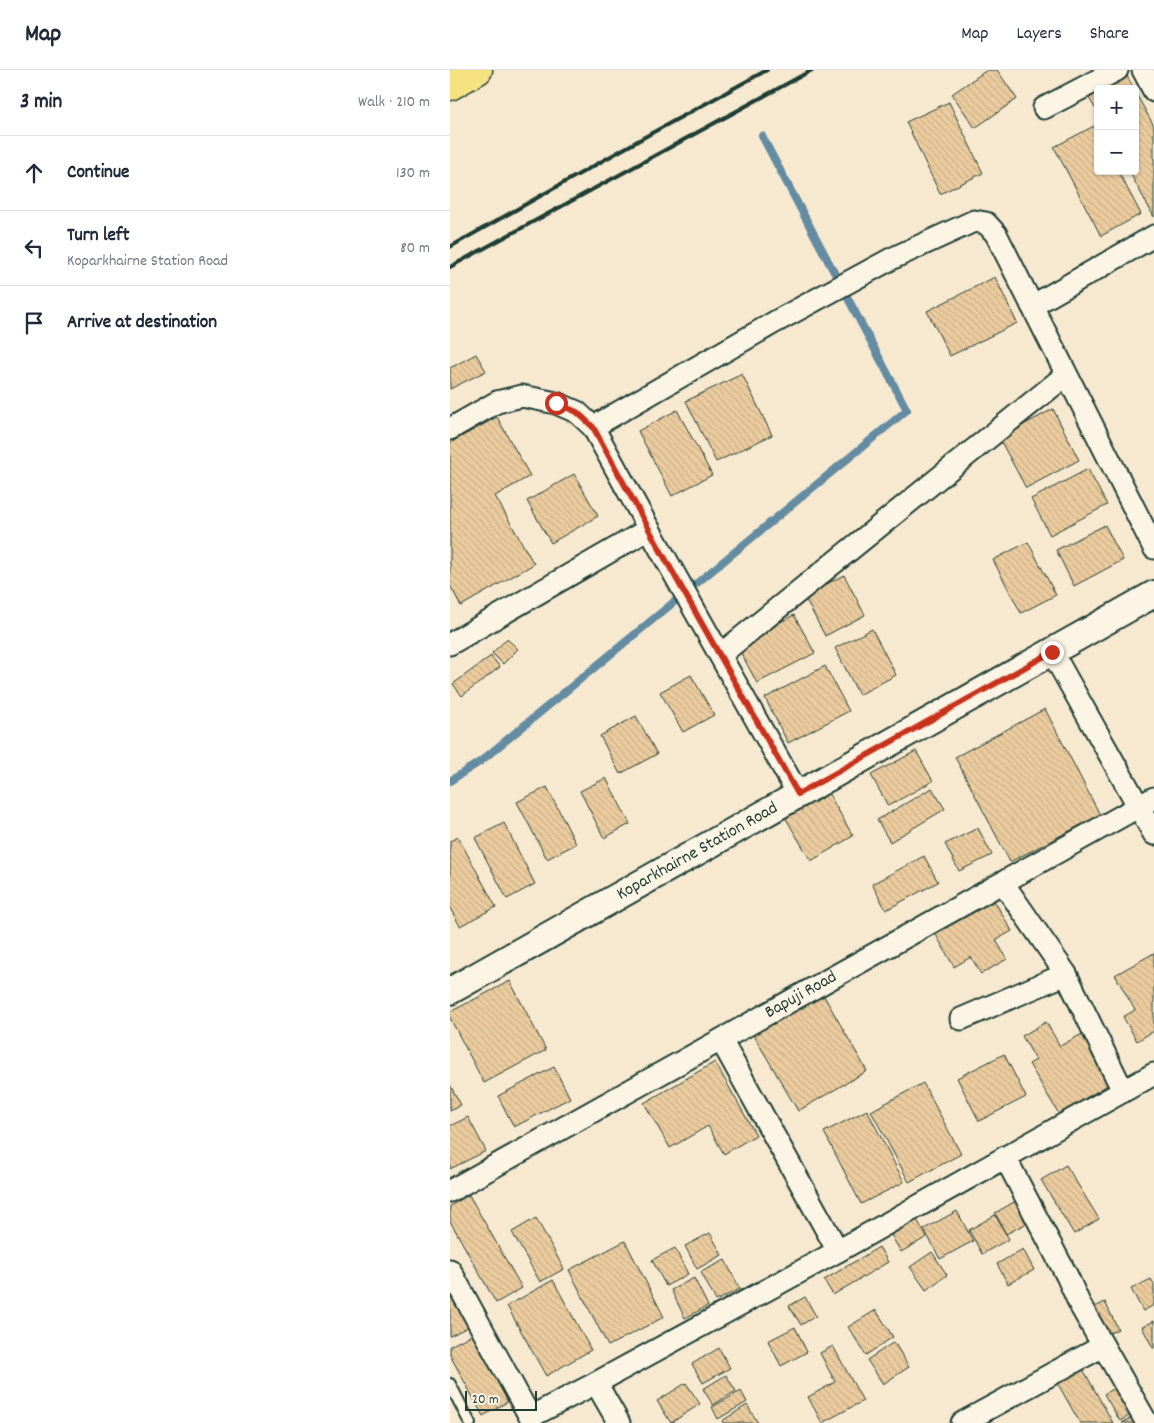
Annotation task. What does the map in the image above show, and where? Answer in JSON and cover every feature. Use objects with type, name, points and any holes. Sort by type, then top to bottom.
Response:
[{"type":"street","points":[[1044,108],[1117,70]]},
{"type":"street","points":[[1143,70],[1154,91]]},
{"type":"street","points":[[593,427],[775,322],[891,259],[974,221],[986,223],[996,234],[1154,548]]},
{"type":"street","points":[[1032,306],[1154,236]]},
{"type":"street","points":[[720,655],[1066,375]]},
{"type":"street","points":[[450,429],[497,402],[522,396],[556,403],[577,412],[593,427],[648,530],[798,794]]},
{"type":"street","points":[[450,644],[648,530]]},
{"type":"street","name":"Koparkhairne Station Road","points":[[450,991],[1154,594]]},
{"type":"street","points":[[1052,652],[1146,803],[1154,834]]},
{"type":"street","name":"Bapuji Road","points":[[450,1191],[1146,803]]},
{"type":"street","points":[[1003,883],[1066,974],[1123,1091]]},
{"type":"street","points":[[961,1019],[1066,974]]},
{"type":"street","points":[[721,1040],[838,1251]]},
{"type":"street","points":[[450,1270],[524,1420],[596,1384],[1154,1074]]},
{"type":"street","points":[[1005,1157],[1067,1276],[1080,1305],[1147,1423]]},
{"type":"street","points":[[962,1423],[1103,1346]]},
{"type":"street","points":[[596,1384],[619,1423]]},
{"type":"lane","points":[[450,1384],[470,1423]]},
{"type":"building","points":[[987,70],[997,70],[1017,99],[975,128],[952,94]]},
{"type":"building","points":[[1127,76],[1132,85],[1112,85]]},
{"type":"building","points":[[1094,95],[1094,106],[1089,98]]},
{"type":"building","points":[[1139,99],[1154,126],[1154,217],[1131,175],[1139,175]]},
{"type":"building","points":[[949,102],[983,173],[940,194],[906,122]]},
{"type":"building","points":[[1094,126],[1094,175],[1120,175],[1141,214],[1101,236],[1054,147]]},
{"type":"building","points":[[995,277],[1017,323],[950,356],[927,311]]},
{"type":"building","points":[[476,354],[486,371],[450,389],[450,368]]},
{"type":"building","points":[[742,374],[772,435],[716,462],[686,401]]},
{"type":"building","points":[[1053,409],[1079,460],[1026,488],[999,438]]},
{"type":"building","points":[[677,410],[712,475],[672,496],[638,431]]},
{"type":"building","points":[[497,417],[530,476],[495,496],[534,564],[461,606],[450,585],[450,443]]},
{"type":"building","points":[[1088,469],[1107,505],[1050,535],[1031,499]]},
{"type":"building","points":[[574,474],[598,516],[551,543],[527,501]]},
{"type":"building","points":[[1105,525],[1123,560],[1074,586],[1056,550]]},
{"type":"building","points":[[1028,542],[1056,595],[1021,613],[993,560]]},
{"type":"building","points":[[844,575],[865,615],[825,636],[804,596]]},
{"type":"building","points":[[794,615],[815,653],[757,683],[737,645]]},
{"type":"building","points":[[872,629],[896,675],[859,695],[835,648]]},
{"type":"building","points":[[507,639],[518,649],[503,664],[492,653]]},
{"type":"building","points":[[491,656],[500,667],[462,696],[453,684]]},
{"type":"building","points":[[825,666],[849,711],[788,743],[765,698]]},
{"type":"building","points":[[691,675],[714,715],[683,732],[660,692]]},
{"type":"building","points":[[1045,709],[1100,815],[1010,862],[955,757]]},
{"type":"building","points":[[636,716],[657,754],[620,774],[600,736]]},
{"type":"building","points":[[916,751],[933,781],[888,806],[871,775]]},
{"type":"building","points":[[606,778],[630,824],[604,838],[580,791]]},
{"type":"building","points":[[547,787],[576,844],[547,859],[517,802]]},
{"type":"building","points":[[825,787],[853,836],[811,861],[782,812]]},
{"type":"building","points":[[932,788],[945,809],[890,842],[877,820]]},
{"type":"building","points":[[504,823],[535,884],[507,899],[475,838]]},
{"type":"building","points":[[978,828],[992,855],[959,871],[945,844]]},
{"type":"building","points":[[458,837],[496,907],[460,926],[450,908],[450,841]]},
{"type":"building","points":[[924,856],[938,882],[886,910],[872,884]]},
{"type":"building","points":[[992,897],[1012,931],[996,940],[1007,959],[981,974],[971,957],[954,967],[934,931]]},
{"type":"building","points":[[1154,953],[1154,1031],[1137,1041],[1123,1017],[1135,1010],[1115,975]]},
{"type":"building","points":[[510,981],[546,1050],[484,1083],[450,1018],[450,1012]]},
{"type":"building","points":[[820,989],[867,1071],[798,1111],[750,1029]]},
{"type":"building","points":[[1046,1022],[1060,1046],[1082,1034],[1111,1083],[1059,1114],[1029,1064],[1036,1060],[1022,1036]]},
{"type":"building","points":[[1004,1054],[1026,1097],[979,1121],[957,1078]]},
{"type":"building","points":[[715,1062],[756,1135],[724,1154],[708,1126],[670,1148],[644,1103]]},
{"type":"building","points":[[554,1067],[570,1098],[514,1127],[498,1096]]},
{"type":"building","points":[[923,1083],[961,1154],[909,1182],[871,1111]]},
{"type":"building","points":[[450,1085],[461,1105],[450,1111]]},
{"type":"building","points":[[867,1110],[904,1182],[861,1204],[824,1132]]},
{"type":"building","points":[[468,1117],[486,1151],[450,1169],[450,1126]]},
{"type":"building","points":[[1066,1165],[1099,1219],[1074,1234],[1041,1180]]},
{"type":"building","points":[[469,1195],[522,1288],[496,1303],[450,1221],[450,1206]]},
{"type":"building","points":[[1021,1198],[1033,1220],[1006,1234],[995,1213]]},
{"type":"building","points":[[957,1211],[973,1241],[940,1259],[924,1229]]},
{"type":"building","points":[[995,1215],[1009,1239],[982,1254],[969,1230]]},
{"type":"building","points":[[536,1218],[564,1269],[540,1282],[512,1232]]},
{"type":"building","points":[[917,1220],[927,1237],[901,1252],[891,1235]]},
{"type":"building","points":[[710,1233],[722,1255],[697,1269],[685,1246]]},
{"type":"building","points":[[625,1241],[664,1317],[608,1346],[569,1270]]},
{"type":"building","points":[[879,1247],[888,1262],[833,1295],[824,1280]]},
{"type":"building","points":[[675,1248],[688,1274],[666,1286],[652,1260]]},
{"type":"building","points":[[1023,1249],[1034,1270],[1008,1284],[997,1264]]},
{"type":"building","points":[[932,1252],[947,1275],[926,1290],[910,1267]]},
{"type":"building","points":[[725,1260],[740,1289],[716,1301],[701,1272]]},
{"type":"building","points":[[694,1278],[708,1306],[685,1318],[671,1290]]},
{"type":"building","points":[[1151,1279],[1154,1284],[1154,1305],[1143,1311],[1131,1289]]},
{"type":"building","points":[[553,1280],[591,1350],[546,1376],[507,1306]]},
{"type":"building","points":[[450,1295],[468,1327],[450,1336]]},
{"type":"building","points":[[805,1297],[816,1316],[801,1325],[789,1306]]},
{"type":"building","points":[[1105,1302],[1118,1329],[1104,1336],[1091,1309]]},
{"type":"building","points":[[876,1310],[893,1337],[866,1355],[848,1327]]},
{"type":"building","points":[[1154,1321],[1154,1348],[1153,1348],[1142,1327]]},
{"type":"building","points":[[795,1327],[807,1352],[781,1366],[768,1341]]},
{"type":"building","points":[[473,1334],[509,1401],[483,1416],[450,1355],[450,1346]]},
{"type":"building","points":[[894,1342],[909,1367],[883,1384],[867,1360]]},
{"type":"building","points":[[833,1346],[863,1401],[822,1423],[808,1397],[835,1382],[820,1353]]},
{"type":"building","points":[[719,1348],[730,1368],[703,1383],[692,1364]]},
{"type":"building","points":[[1079,1362],[1113,1423],[1080,1423],[1054,1377]]},
{"type":"building","points":[[726,1375],[736,1391],[713,1405],[703,1389]]},
{"type":"building","points":[[686,1383],[700,1404],[671,1423],[657,1401]]},
{"type":"building","points":[[1117,1386],[1134,1413],[1120,1421],[1104,1394]]},
{"type":"building","points":[[741,1391],[747,1402],[718,1419],[712,1407]]},
{"type":"building","points":[[747,1405],[758,1423],[723,1423],[722,1421]]},
{"type":"building","points":[[1136,1415],[1141,1423],[1122,1423]]},
{"type":"waterway","points":[[450,781],[481,761],[907,410],[762,136]]},
{"type":"railway","points":[[450,247],[767,70]]},
{"type":"railway","points":[[450,267],[812,70]]},
{"type":"route","points":[[556,403],[577,412],[593,427],[798,794],[1052,652]]}]
